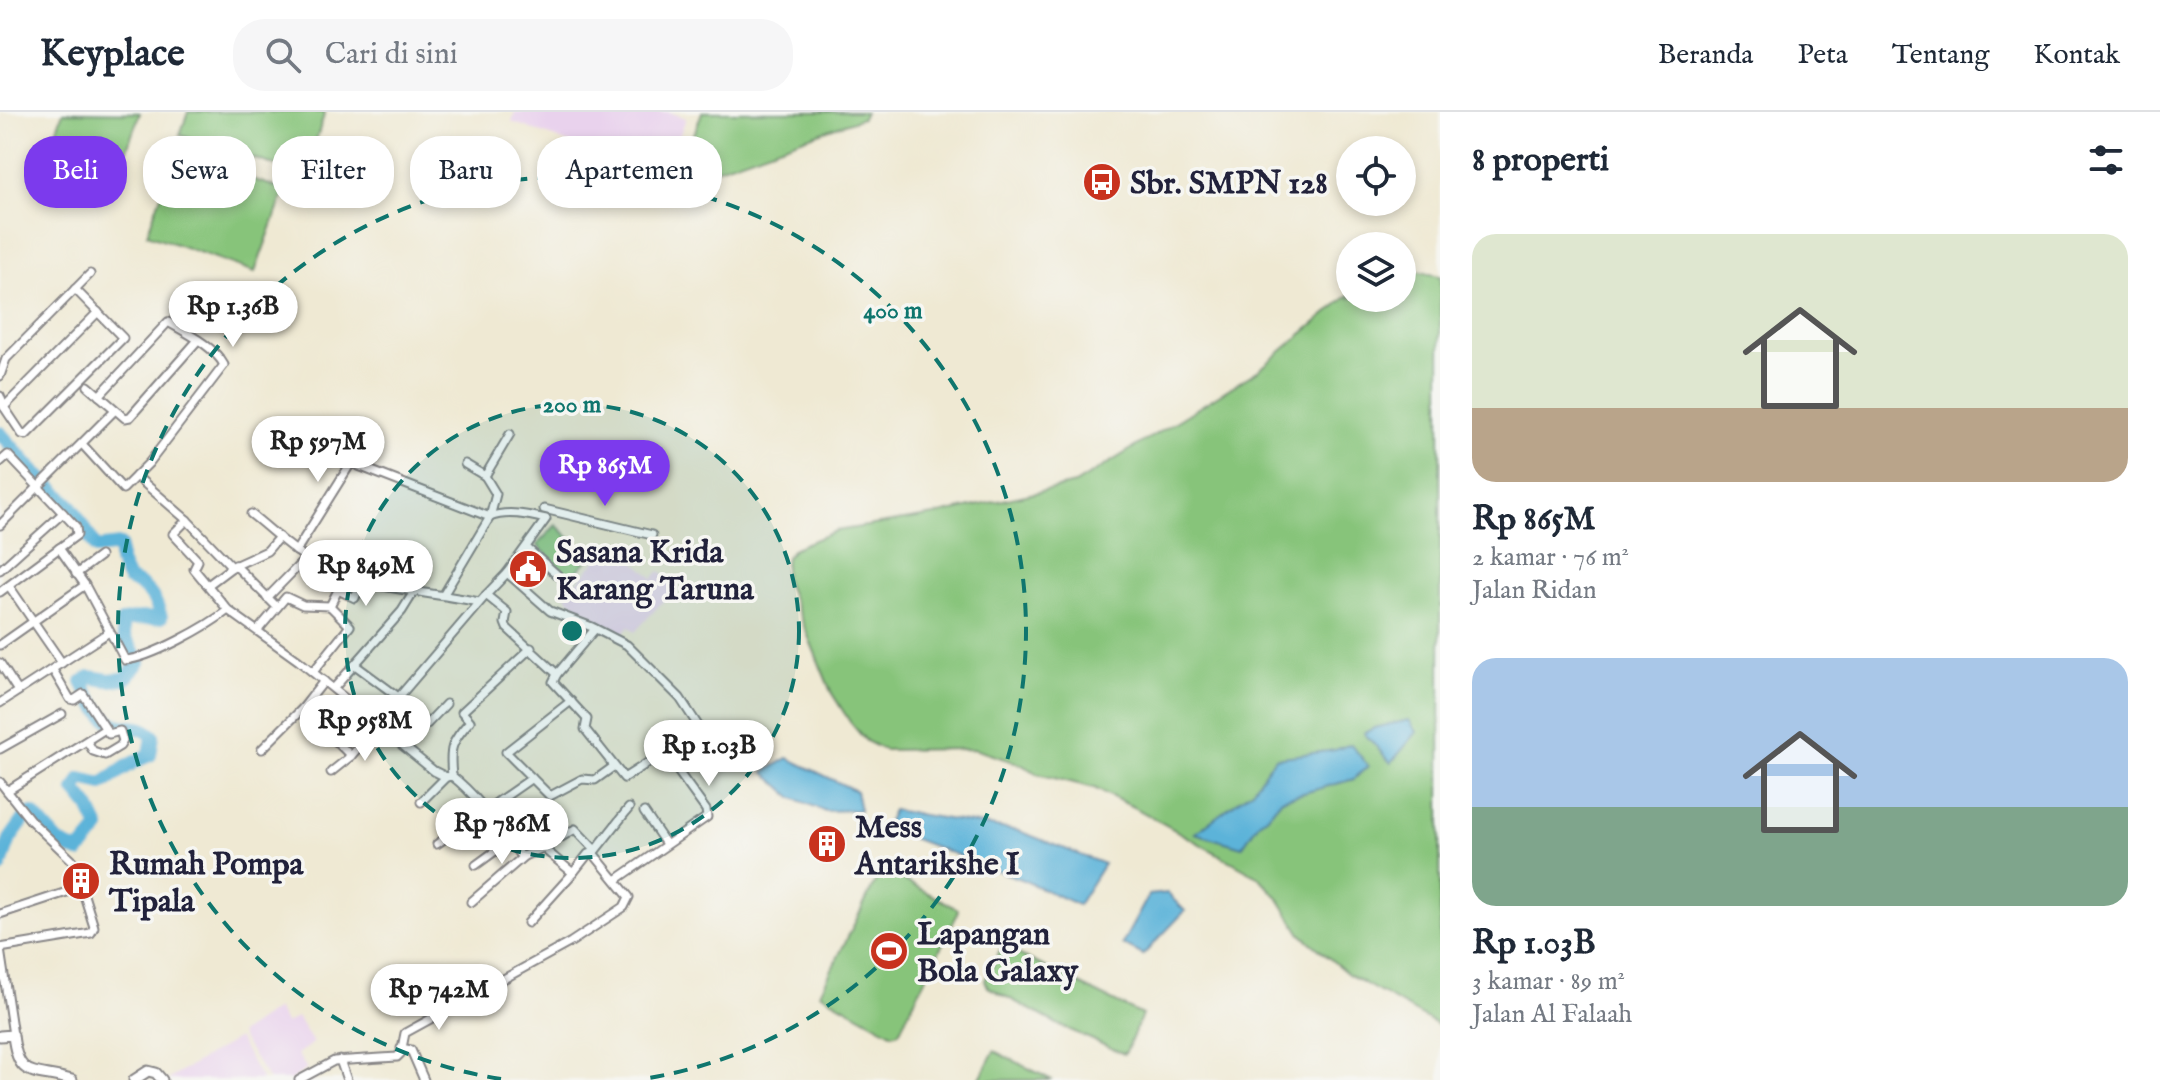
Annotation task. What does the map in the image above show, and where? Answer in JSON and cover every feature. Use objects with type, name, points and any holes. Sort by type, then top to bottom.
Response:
[{"type":"street","points":[[0,376],[6,359],[90,274]]},
{"type":"street","points":[[0,396],[22,434],[26,435],[123,338],[75,289]]},
{"type":"street","points":[[4,407],[98,312]]},
{"type":"street","points":[[82,444],[123,489],[138,478],[224,365],[198,340],[166,324],[99,396]]},
{"type":"street","points":[[88,386],[125,418],[130,417],[198,340]]},
{"type":"street","points":[[0,525],[115,410]]},
{"type":"street","points":[[485,476],[510,434]]},
{"type":"street","points":[[0,462],[8,455],[40,485],[78,533],[0,591]]},
{"type":"street","points":[[296,551],[351,463],[490,517],[526,514],[546,519],[527,548],[452,638],[397,696],[351,756],[331,772]]},
{"type":"street","points":[[444,594],[490,517],[496,494],[485,476],[465,464]]},
{"type":"street","points":[[138,478],[187,520],[277,607]]},
{"type":"street","points":[[544,509],[652,535]]},
{"type":"street","points":[[0,570],[63,513]]},
{"type":"street","points":[[251,514],[306,558],[362,580],[479,602]]},
{"type":"street","points":[[187,520],[173,534],[198,561],[194,569],[228,610],[334,688],[376,726],[402,743],[434,771],[449,776],[485,808],[524,856]]},
{"type":"street","points":[[208,585],[233,566],[267,551],[279,537]]},
{"type":"street","points":[[59,548],[85,585],[121,657],[131,659],[150,654],[208,626],[228,610]]},
{"type":"street","points":[[527,548],[561,578]]},
{"type":"street","points":[[76,574],[100,556]]},
{"type":"street","points":[[267,598],[306,558]]},
{"type":"street","points":[[507,573],[550,611],[595,629],[627,645],[680,698],[697,724],[693,734],[625,779],[585,729],[587,719],[553,682],[595,629]]},
{"type":"street","points":[[330,606],[338,590],[355,598],[362,580]]},
{"type":"street","points":[[0,645],[85,585]]},
{"type":"street","points":[[9,586],[62,663]]},
{"type":"street","points":[[334,688],[402,611],[415,590]]},
{"type":"street","points":[[486,595],[507,612],[506,627],[557,674]]},
{"type":"street","points":[[258,630],[287,597],[303,605],[330,606],[350,626],[313,672]]},
{"type":"street","points":[[0,703],[109,632]]},
{"type":"street","points":[[421,802],[449,776],[452,745],[470,721],[462,712],[531,648]]},
{"type":"street","points":[[0,663],[18,691]]},
{"type":"street","points":[[355,665],[397,696]]},
{"type":"street","points":[[53,670],[70,699],[83,694],[109,734],[120,731],[123,741],[105,755],[93,751],[87,741]]},
{"type":"street","points":[[262,749],[303,708],[324,681]]},
{"type":"street","points":[[571,701],[506,752],[550,796],[582,779],[598,779],[613,767]]},
{"type":"street","points":[[402,743],[413,729],[427,724],[446,704]]},
{"type":"street","points":[[303,708],[351,756]]},
{"type":"street","points":[[0,749],[62,714]]},
{"type":"street","points":[[7,791],[105,729]]},
{"type":"street","points":[[616,880],[707,817],[706,810],[664,752]]},
{"type":"street","points":[[437,844],[532,778]]},
{"type":"street","points":[[0,782],[28,818],[78,868],[79,888],[94,927],[91,933],[0,948],[17,1061],[25,1070],[72,1080]]},
{"type":"street","points":[[528,923],[588,854],[594,852],[629,808]]},
{"type":"street","points":[[644,812],[666,844]]},
{"type":"street","points":[[299,1080],[340,1060],[395,1058],[400,1055],[405,1033],[571,942],[626,904],[627,893],[575,829],[524,856],[471,902]]},
{"type":"street","points":[[476,865],[509,841]]},
{"type":"street","points":[[543,848],[573,873]]},
{"type":"street","points":[[0,914],[79,888]]},
{"type":"street","points":[[0,1036],[13,1035]]},
{"type":"street","points":[[401,1048],[411,1050],[424,1080]]},
{"type":"street","points":[[340,1060],[347,1080]]},
{"type":"street","points":[[134,1080],[148,1071],[156,1073],[162,1080]]},
{"type":"shaded area","points":[[515,112],[669,112],[686,118],[679,136],[550,136],[512,122]]},
{"type":"shaded area","points":[[613,541],[653,578],[660,571],[677,586],[635,632],[629,627],[621,636],[605,632],[565,595]]},
{"type":"shaded area","points":[[276,1009],[286,1024],[297,1017],[313,1043],[297,1054],[307,1069],[290,1080],[269,1080],[239,1034]]},
{"type":"shaded area","points":[[238,1038],[262,1080],[169,1079]]},
{"type":"green space","points":[[63,112],[140,113],[127,149],[127,136],[54,136]]},
{"type":"green space","points":[[188,112],[325,112],[317,136],[272,136],[272,164],[256,159],[256,136],[180,135]]},
{"type":"green space","points":[[702,112],[865,112],[862,118],[722,167],[722,136],[693,136]]},
{"type":"green space","points":[[256,180],[272,186],[272,208],[278,208],[255,272],[147,234],[156,208],[256,208]]},
{"type":"green space","points":[[1416,271],[1440,276],[1440,1026],[1348,974],[1301,934],[1279,899],[1259,877],[1137,809],[1094,788],[1038,774],[1020,764],[974,749],[884,750],[866,741],[831,692],[784,577],[786,557],[794,548],[836,531],[935,515],[1075,484],[1259,370],[1336,306],[1336,312],[1416,312]]},
{"type":"green space","points":[[556,525],[590,557],[571,578],[537,545]]},
{"type":"green space","name":"Lapangan Bola Galaxy","points":[[885,870],[958,909],[899,1032],[893,1034],[820,993],[880,872]]},
{"type":"green space","points":[[1002,946],[1142,1015],[1126,1052],[1124,1054],[1059,1025],[988,987],[985,980]]},
{"type":"green space","points":[[994,1051],[1052,1080],[979,1080]]},
{"type":"water","points":[[1409,720],[1417,732],[1391,763],[1364,733],[1374,728]]},
{"type":"water","points":[[1351,744],[1368,766],[1354,779],[1282,799],[1260,821],[1242,847],[1195,833],[1252,790],[1275,758],[1335,750]]},
{"type":"water","points":[[788,758],[856,791],[860,810],[825,811],[793,798],[764,772]]},
{"type":"water","points":[[893,810],[1019,831],[1104,864],[1078,905],[1023,880],[909,837],[882,833]]},
{"type":"water","points":[[1167,893],[1185,911],[1143,955],[1122,944],[1149,895]]},
{"type":"waterway","points":[[0,433],[71,506],[96,548],[120,545],[120,562],[128,579],[150,594],[161,617],[122,622],[124,636],[139,662],[125,679],[90,677],[82,682],[98,709],[109,720],[142,729],[153,736],[150,755],[102,784],[81,779],[75,790],[89,807],[99,828],[79,852],[59,843],[33,814],[28,814],[10,839],[0,867]]},
{"type":"place","name":"Sbr. SMPN 128","points":[[1102,182]]},
{"type":"place","name":"Sasana Krida Karang Taruna","points":[[528,569]]},
{"type":"place","name":"Mess Antarikshe I","points":[[827,844]]},
{"type":"place","name":"Rumah Pompa Tipala","points":[[81,881]]},
{"type":"place","name":"Lapangan Bola Galaxy","points":[[889,951]]}]
